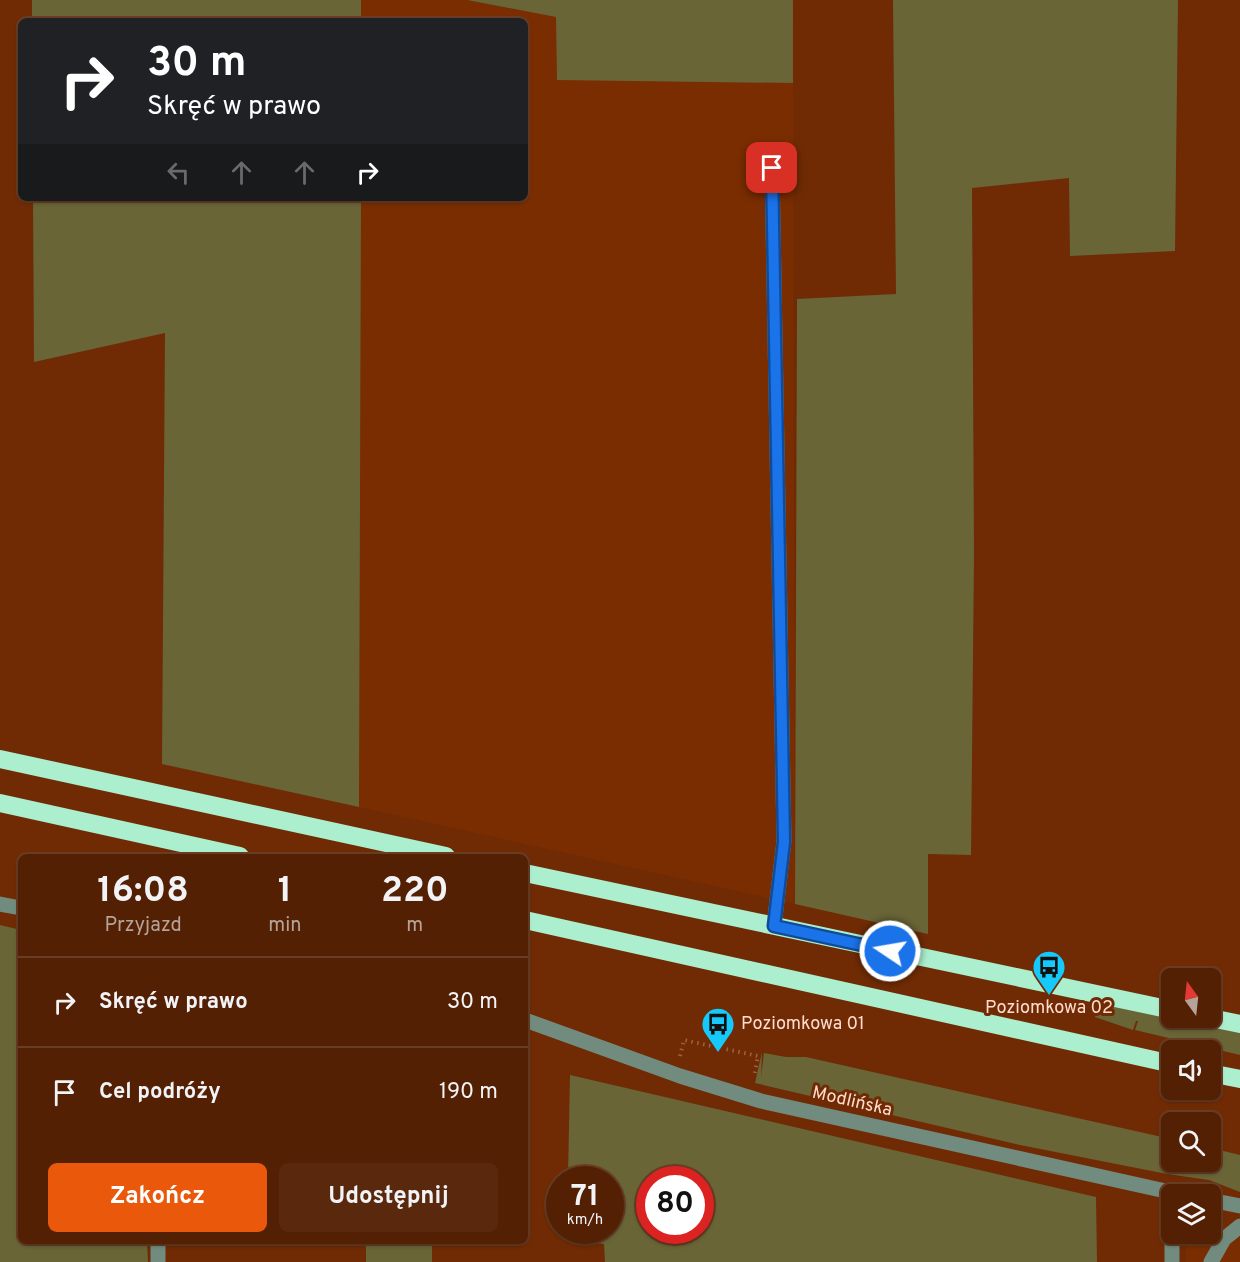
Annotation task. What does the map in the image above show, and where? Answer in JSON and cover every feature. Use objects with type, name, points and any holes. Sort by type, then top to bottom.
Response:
[{"type":"highway","points":[[0,759],[437,854]]},
{"type":"highway","points":[[0,803],[231,854]]},
{"type":"highway","points":[[528,874],[1161,1008]]},
{"type":"highway","points":[[528,921],[1161,1062]]},
{"type":"highway","points":[[1221,1020],[1240,1024]]},
{"type":"highway","points":[[1221,1075],[1240,1079]]},
{"type":"street","points":[[772,168],[784,842],[774,926]]},
{"type":"street","points":[[0,904],[18,907]]},
{"type":"street","name":"Modlińska","points":[[528,1021],[676,1075],[749,1098],[1161,1191]]},
{"type":"street","points":[[1221,1202],[1240,1206]]},
{"type":"street","points":[[1211,1262],[1224,1239],[1240,1226]]},
{"type":"street","points":[[158,1244],[158,1262]]},
{"type":"street","points":[[1172,1244],[1172,1262]]},
{"type":"path","points":[[676,1075],[684,1040],[758,1056],[749,1098]]},
{"type":"shaded area","points":[[32,0],[361,0],[361,18],[32,18]]},
{"type":"shaded area","points":[[361,0],[467,0],[556,17],[793,0],[795,904],[359,807],[361,201],[528,201],[528,18],[361,18]]},
{"type":"shaded area","points":[[467,0],[793,0],[793,83],[557,80],[556,17]]},
{"type":"shaded area","points":[[893,0],[1178,0],[1175,251],[1070,256],[1069,178],[972,188],[974,555],[971,855],[928,854],[928,934],[795,904],[797,299],[896,294]]},
{"type":"shaded area","points":[[33,201],[361,201],[359,807],[162,764],[165,333],[34,362]]},
{"type":"shaded area","points":[[0,925],[18,929],[18,1244],[147,1244],[148,1262],[0,1262]]},
{"type":"shaded area","points":[[1099,1001],[1161,1015],[1161,1028],[1221,1028],[1240,1032],[1240,1055],[1221,1050],[1221,1040],[1177,1040],[1135,1030],[1138,1021],[1133,1030],[1095,1017]]},
{"type":"shaded area","points":[[762,1052],[761,1077],[764,1053],[786,1057],[806,1057],[1161,1137],[1161,1172],[1221,1172],[1221,1150],[1240,1155],[1240,1192],[1209,1180],[1167,1174],[1020,1145],[755,1083]]},
{"type":"shaded area","points":[[570,1075],[1096,1197],[1097,1262],[605,1262],[604,1244],[624,1244],[624,1166],[568,1166]]},
{"type":"shaded area","points":[[1221,1225],[1240,1229],[1240,1262],[1186,1262],[1186,1244],[1221,1244]]},
{"type":"shaded area","points":[[366,1244],[432,1244],[432,1262],[366,1262]]},
{"type":"place","name":"Poziomkowa 02","points":[[1049,996]]},
{"type":"place","name":"Poziomkowa 01","points":[[718,1053]]},
{"type":"route","points":[[772,168],[784,842],[774,926],[890,951]]}]
